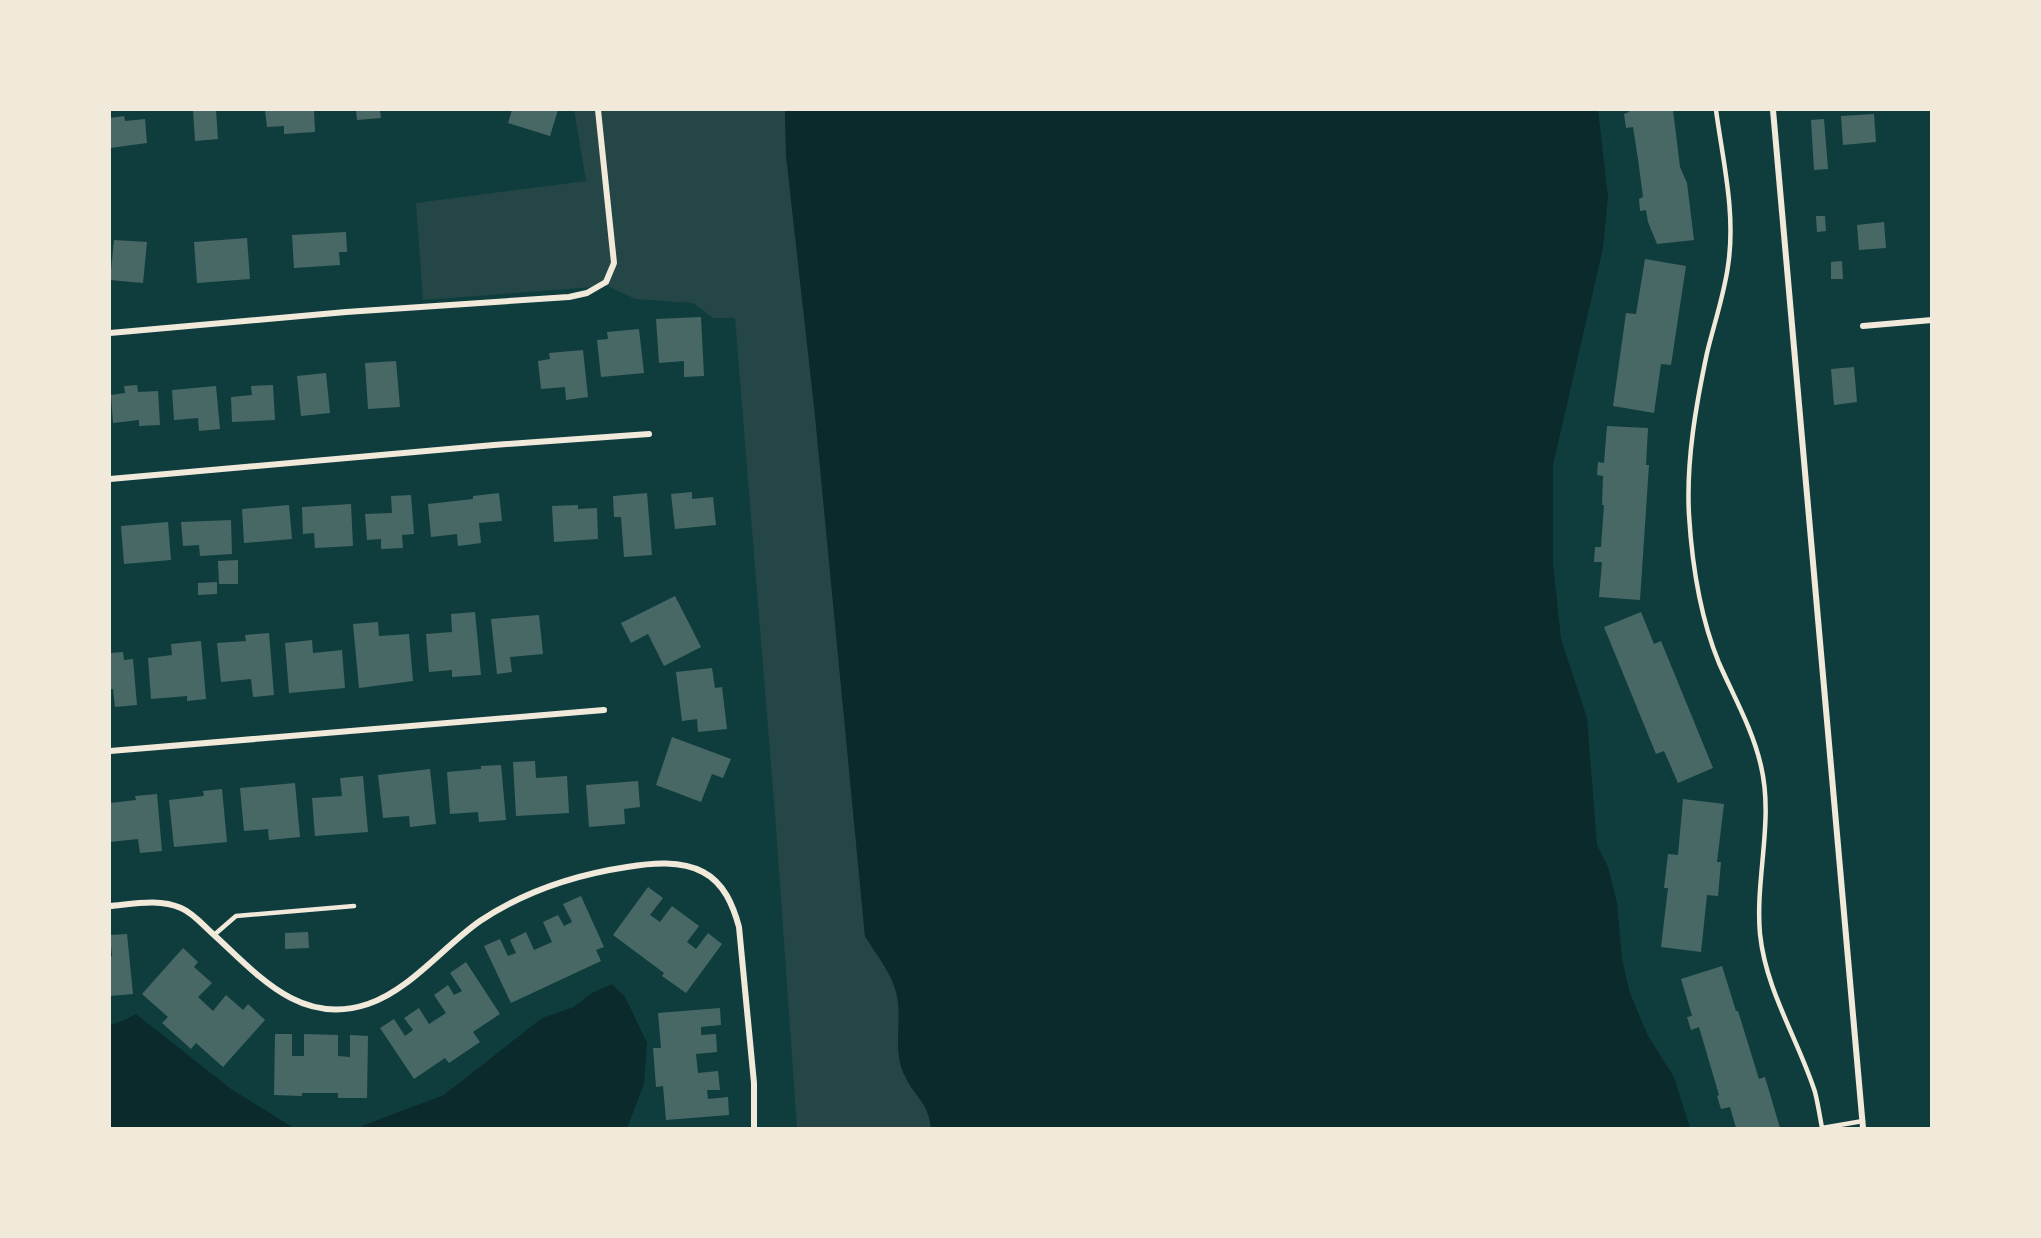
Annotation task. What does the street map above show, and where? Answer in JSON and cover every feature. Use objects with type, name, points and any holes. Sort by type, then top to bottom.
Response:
[{"type":"street","points":[[110,333],[335,313],[569,297],[587,293],[606,282],[614,263],[598,110]]},
{"type":"street","points":[[1773,110],[1863,1128]]},
{"type":"street","points":[[1863,326],[1932,320]]},
{"type":"street","points":[[110,478],[649,434]]},
{"type":"street","points":[[110,751],[604,711]]},
{"type":"street","points":[[110,906],[161,903],[182,908],[283,995],[303,1006],[344,1009],[367,1005],[385,996],[479,922],[543,887],[589,873],[635,865],[658,863],[683,865],[703,872],[721,887],[733,906],[739,927],[754,1083],[754,1128]]},
{"type":"lane","points":[[1716,110],[1728,183],[1731,234],[1728,269],[1707,354],[1691,446],[1688,489],[1692,551],[1712,644],[1748,728],[1761,766],[1765,818],[1761,934],[1777,1000],[1815,1094],[1822,1128],[1863,1120]]},
{"type":"lane","points":[[214,935],[236,916],[354,906]]},
{"type":"shaded area","points":[[574,110],[785,110],[786,155],[815,415],[865,936],[894,984],[899,1011],[898,1049],[901,1067],[927,1112],[931,1128],[797,1128],[776,827],[735,318],[713,318],[693,303],[635,299],[608,286],[423,300],[416,203],[586,181]]},
{"type":"shaded area","points":[[785,110],[1598,110],[1608,197],[1603,248],[1553,465],[1553,563],[1561,639],[1587,718],[1597,845],[1608,867],[1617,903],[1622,959],[1630,993],[1648,1036],[1674,1077],[1690,1128],[931,1128],[927,1112],[901,1067],[898,1049],[899,1011],[894,984],[865,936],[815,415],[786,155]]},
{"type":"shaded area","points":[[612,984],[625,997],[647,1043],[644,1084],[627,1128],[362,1128],[362,1126],[444,1095],[542,1018],[574,1007],[590,994]]},
{"type":"shaded area","points":[[136,1014],[231,1089],[294,1128],[110,1128],[110,1025]]},
{"type":"building","points":[[193,110],[216,110],[218,139],[195,141]]},
{"type":"building","points":[[265,110],[314,110],[315,132],[284,134],[284,126],[267,127]]},
{"type":"building","points":[[356,110],[380,110],[381,118],[357,120]]},
{"type":"building","points":[[512,110],[558,110],[550,136],[508,123]]},
{"type":"building","points":[[1629,110],[1673,110],[1680,167],[1687,183],[1694,240],[1657,244],[1646,210],[1640,211],[1639,199],[1643,197],[1633,127],[1626,128],[1624,114]]},
{"type":"building","points":[[1874,114],[1876,142],[1843,145],[1841,116]]},
{"type":"building","points":[[124,116],[125,121],[145,119],[147,143],[110,148],[110,118]]},
{"type":"building","points":[[1824,119],[1828,169],[1814,170],[1811,120]]},
{"type":"building","points":[[1816,216],[1825,216],[1826,231],[1817,232]]},
{"type":"building","points":[[1884,222],[1886,248],[1859,250],[1857,225]]},
{"type":"building","points":[[346,232],[347,252],[339,252],[340,265],[294,268],[292,235]]},
{"type":"building","points":[[247,238],[250,279],[197,283],[194,242]]},
{"type":"building","points":[[114,240],[147,242],[143,283],[110,280]]},
{"type":"building","points":[[1645,259],[1686,266],[1671,365],[1661,364],[1654,413],[1613,406],[1626,313],[1636,314]]},
{"type":"building","points":[[1842,261],[1843,279],[1831,279],[1831,262]]},
{"type":"building","points":[[701,317],[704,376],[684,377],[684,361],[659,363],[656,319]]},
{"type":"building","points":[[639,329],[644,373],[601,377],[597,340],[608,339],[607,332]]},
{"type":"building","points":[[583,350],[588,397],[566,400],[565,387],[541,389],[538,361],[550,359],[549,353]]},
{"type":"building","points":[[396,361],[400,407],[368,409],[365,363]]},
{"type":"building","points":[[1854,367],[1857,402],[1834,405],[1831,369]]},
{"type":"building","points":[[326,373],[330,413],[301,416],[297,376]]},
{"type":"building","points":[[137,385],[138,392],[158,391],[160,425],[139,426],[139,420],[113,423],[111,395],[125,393],[124,386]]},
{"type":"building","points":[[273,385],[275,420],[232,422],[231,397],[252,395],[251,386]]},
{"type":"building","points":[[216,386],[220,429],[199,431],[198,418],[174,420],[172,390]]},
{"type":"building","points":[[1607,426],[1648,428],[1646,465],[1649,465],[1640,600],[1599,597],[1602,562],[1594,562],[1595,547],[1601,547],[1604,505],[1602,505],[1603,476],[1597,475],[1598,462],[1604,463]]},
{"type":"building","points":[[692,492],[692,499],[713,497],[716,525],[675,529],[671,494]]},
{"type":"building","points":[[499,493],[502,521],[479,523],[481,543],[458,546],[457,534],[431,537],[428,504],[473,499],[473,496]]},
{"type":"building","points":[[647,493],[652,555],[624,557],[621,517],[614,517],[613,496]]},
{"type":"building","points":[[411,495],[414,534],[402,535],[403,548],[381,549],[381,539],[367,540],[365,514],[392,513],[391,496]]},
{"type":"building","points":[[351,504],[353,546],[315,548],[314,533],[303,534],[302,507]]},
{"type":"building","points":[[289,505],[292,539],[244,543],[242,509]]},
{"type":"building","points":[[578,505],[578,509],[597,508],[598,539],[554,542],[552,506]]},
{"type":"building","points":[[231,520],[232,554],[200,556],[199,545],[183,546],[181,522]]},
{"type":"building","points":[[168,522],[171,560],[124,564],[121,526]]},
{"type":"building","points":[[238,560],[238,584],[219,584],[218,561]]},
{"type":"building","points":[[217,582],[217,594],[198,595],[198,583]]},
{"type":"building","points":[[675,596],[701,647],[664,666],[648,634],[631,643],[621,623]]},
{"type":"building","points":[[475,612],[481,675],[452,677],[452,670],[429,672],[426,634],[452,632],[451,614]]},
{"type":"building","points":[[1641,612],[1654,644],[1661,641],[1713,768],[1678,783],[1664,751],[1656,754],[1604,627]]},
{"type":"building","points":[[539,615],[543,654],[510,657],[512,672],[497,674],[491,619]]},
{"type":"building","points":[[378,622],[379,636],[409,634],[413,681],[359,688],[353,624]]},
{"type":"building","points":[[269,633],[274,695],[253,697],[251,679],[221,682],[217,643],[246,641],[245,635]]},
{"type":"building","points":[[312,640],[313,653],[342,650],[345,688],[289,693],[285,643]]},
{"type":"building","points":[[201,641],[206,699],[187,701],[187,696],[151,699],[148,658],[172,655],[171,644]]},
{"type":"building","points":[[123,652],[124,660],[133,659],[137,705],[115,707],[113,689],[110,689],[110,653]]},
{"type":"building","points":[[712,668],[715,688],[722,687],[727,729],[698,732],[697,719],[682,721],[676,672]]},
{"type":"building","points":[[672,737],[731,759],[723,778],[712,774],[701,802],[656,785]]},
{"type":"building","points":[[535,761],[536,778],[567,776],[569,813],[516,816],[513,762]]},
{"type":"building","points":[[501,765],[506,820],[479,822],[478,812],[450,814],[447,772]]},
{"type":"building","points":[[430,769],[436,824],[410,827],[409,816],[383,818],[378,775]]},
{"type":"building","points":[[363,776],[368,832],[315,836],[312,798],[342,796],[340,778]]},
{"type":"building","points":[[638,781],[640,807],[624,809],[625,824],[589,827],[586,785]]},
{"type":"building","points":[[295,783],[300,837],[269,840],[268,829],[244,831],[240,788]]},
{"type":"building","points":[[222,789],[227,842],[174,847],[169,800],[204,796],[203,791]]},
{"type":"building","points":[[157,794],[162,851],[140,853],[138,839],[110,842],[110,803],[136,800],[135,796]]},
{"type":"building","points":[[1683,799],[1724,804],[1717,862],[1721,862],[1718,896],[1707,895],[1701,952],[1661,947],[1668,888],[1664,888],[1668,854],[1678,855]]},
{"type":"building","points":[[648,887],[663,898],[650,915],[660,922],[672,906],[699,926],[687,942],[696,949],[708,933],[722,944],[686,993],[662,976],[664,973],[613,935]]},
{"type":"building","points":[[581,896],[604,947],[596,950],[601,961],[511,1003],[484,946],[500,939],[508,956],[516,953],[510,940],[526,932],[534,950],[552,942],[543,922],[558,915],[564,926],[572,922],[563,904]]},
{"type":"building","points":[[308,932],[309,948],[285,949],[285,933]]},
{"type":"building","points":[[127,934],[133,994],[110,996],[110,957],[112,956],[110,935]]},
{"type":"building","points":[[183,948],[198,962],[194,967],[212,983],[198,997],[213,1011],[226,995],[243,1010],[248,1004],[265,1020],[223,1067],[196,1043],[191,1049],[162,1023],[168,1017],[142,994]]},
{"type":"building","points":[[466,962],[500,1014],[473,1032],[480,1042],[449,1063],[445,1058],[414,1079],[380,1028],[394,1019],[405,1036],[413,1030],[404,1018],[419,1008],[429,1024],[446,1013],[434,995],[448,985],[454,995],[462,991],[450,973]]},
{"type":"building","points":[[1722,966],[1759,1079],[1765,1077],[1780,1128],[1736,1128],[1730,1107],[1721,1109],[1699,1027],[1691,1030],[1687,1017],[1692,1016],[1681,979]]},
{"type":"building","points":[[720,1008],[721,1025],[701,1027],[701,1035],[716,1034],[717,1052],[696,1054],[698,1073],[718,1071],[720,1090],[707,1090],[708,1099],[728,1097],[729,1115],[666,1120],[663,1086],[656,1087],[653,1048],[661,1048],[658,1013]]},
{"type":"building","points":[[275,1034],[292,1034],[292,1056],[304,1056],[304,1034],[338,1035],[338,1056],[350,1057],[350,1035],[368,1036],[367,1098],[338,1098],[338,1093],[302,1093],[302,1096],[274,1095]]}]
